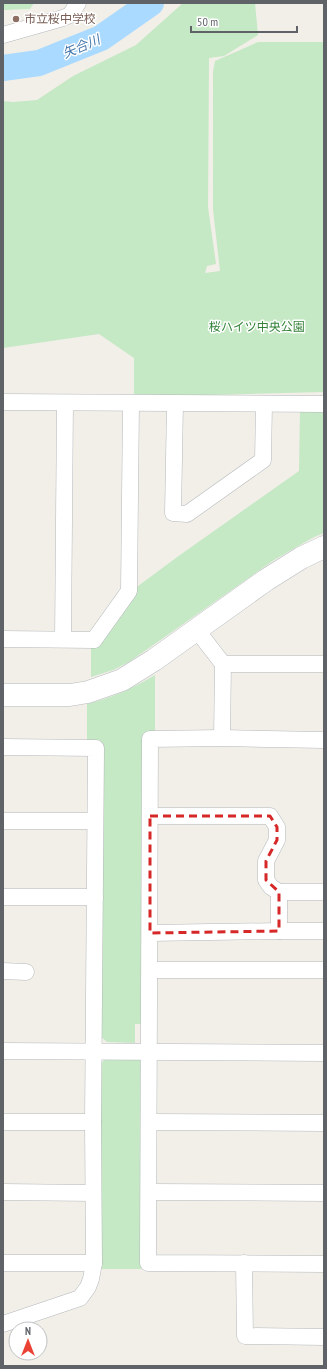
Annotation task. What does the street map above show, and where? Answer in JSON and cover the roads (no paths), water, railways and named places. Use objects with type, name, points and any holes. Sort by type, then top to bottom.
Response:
[{"type":"street","points":[[3,35],[56,21],[73,7]]},
{"type":"street","points":[[3,402],[131,404],[324,404]]},
{"type":"street","points":[[63,639],[65,403]]},
{"type":"street","points":[[3,639],[94,640],[129,591],[131,404]]},
{"type":"street","points":[[175,404],[173,512],[186,514],[263,460],[264,404]]},
{"type":"street","points":[[3,695],[70,695],[88,692],[122,680],[284,569],[301,558],[324,547]]},
{"type":"street","points":[[196,629],[223,664],[222,738]]},
{"type":"street","points":[[223,664],[324,664]]},
{"type":"street","points":[[324,740],[222,738],[150,739],[148,1263],[324,1264]]},
{"type":"street","points":[[3,747],[96,748],[93,1052],[94,1263],[88,1287],[80,1298],[3,1324]]},
{"type":"street","points":[[150,816],[270,816],[277,827],[277,840],[266,862],[266,880],[271,887],[279,892],[324,892]]},
{"type":"street","points":[[3,821],[95,821]]},
{"type":"street","points":[[279,892],[279,931]]},
{"type":"street","points":[[3,897],[95,897]]},
{"type":"street","points":[[150,933],[324,931]]},
{"type":"street","points":[[150,970],[324,970]]},
{"type":"street","points":[[3,971],[26,972]]},
{"type":"street","points":[[3,1051],[324,1053]]},
{"type":"street","points":[[3,1122],[93,1122]]},
{"type":"street","points":[[149,1122],[324,1123]]},
{"type":"street","points":[[3,1192],[93,1192]]},
{"type":"street","points":[[149,1192],[324,1193]]},
{"type":"street","points":[[3,1262],[94,1263]]},
{"type":"street","points":[[244,1263],[245,1336],[324,1337]]},
{"type":"waterway","name":"矢合川","points":[[3,68],[39,63],[101,38],[151,3]]},
{"type":"place","name":"市立桜中学校","points":[[16,19]]},
{"type":"park label","name":"桜ハイツ中央公園","points":[[257,327]]}]
